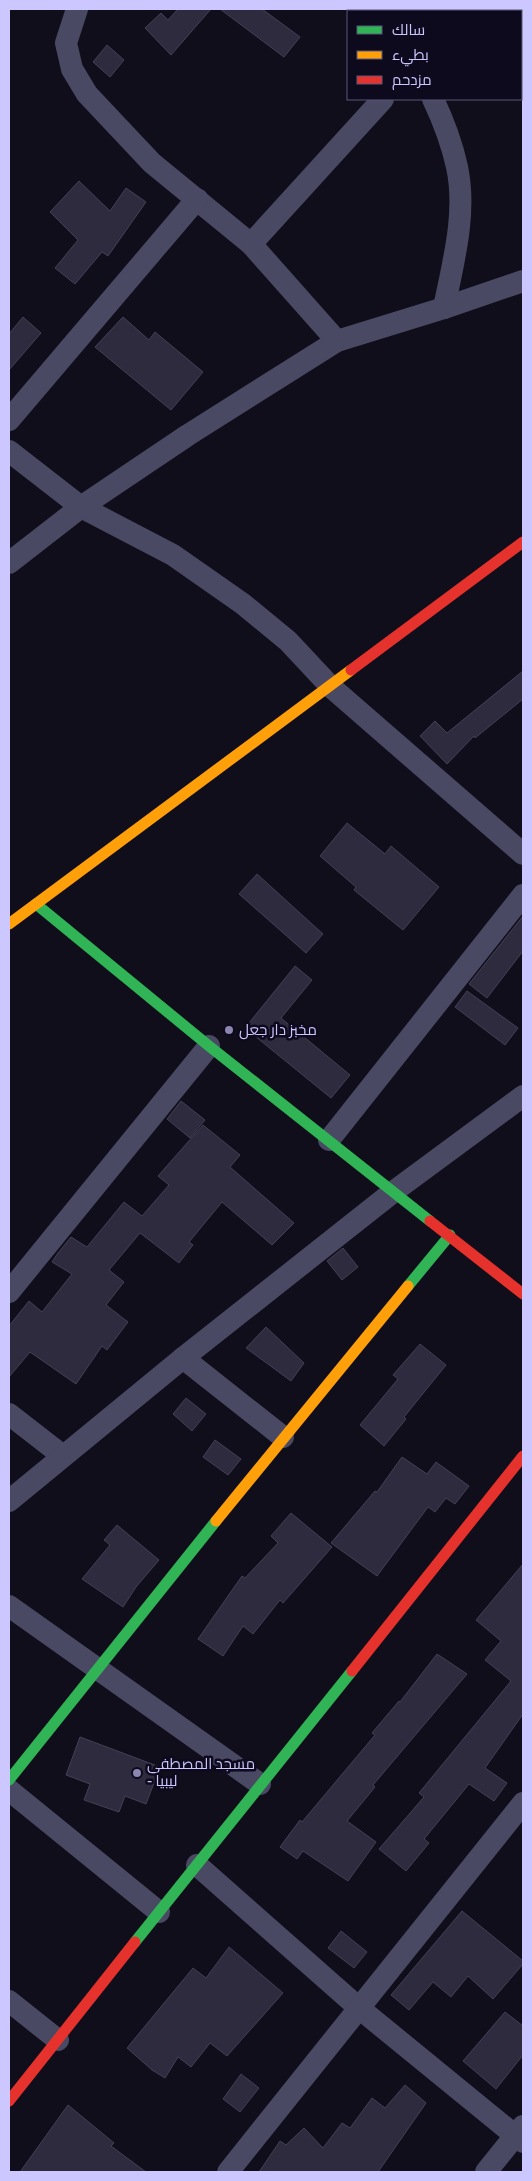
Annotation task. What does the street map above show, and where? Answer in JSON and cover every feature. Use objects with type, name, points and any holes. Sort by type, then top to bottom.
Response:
[{"type":"main road","points":[[9,924],[331,687],[523,542]]},
{"type":"main road","points":[[36,904],[209,1046],[523,1294]]},
{"type":"main road","points":[[9,1780],[450,1235]]},
{"type":"main road","points":[[9,2101],[523,1456]]},
{"type":"street","points":[[77,9],[66,43],[72,69],[87,94],[152,163],[251,244],[337,341]]},
{"type":"street","points":[[251,244],[382,100]]},
{"type":"street","points":[[433,100],[441,116],[457,168],[460,210],[455,255],[444,308]]},
{"type":"street","points":[[9,420],[197,199]]},
{"type":"street","points":[[9,562],[81,507],[188,435],[337,341],[523,281]]},
{"type":"street","points":[[9,451],[81,507],[173,556],[243,604],[288,641],[331,687],[523,854]]},
{"type":"street","points":[[329,1140],[523,895]]},
{"type":"street","points":[[9,1292],[209,1046]]},
{"type":"street","points":[[9,1500],[183,1358],[393,1192],[523,1096]]},
{"type":"street","points":[[183,1358],[284,1438]]},
{"type":"street","points":[[9,1414],[63,1456]]},
{"type":"street","points":[[9,1606],[260,1784]]},
{"type":"street","points":[[9,1790],[160,1912]]},
{"type":"street","points":[[228,2172],[523,1803]]},
{"type":"street","points":[[197,1866],[359,2008],[521,2134],[486,2172]]},
{"type":"street","points":[[9,2001],[58,2040]]},
{"type":"building","points":[[178,9],[211,9],[171,55],[145,28],[161,13],[168,20]]},
{"type":"building","points":[[220,9],[262,9],[300,37],[284,57]]},
{"type":"building","points":[[107,45],[124,60],[110,77],[93,62]]},
{"type":"building","points":[[79,181],[110,211],[126,188],[146,202],[108,256],[102,252],[75,284],[55,268],[78,240],[50,212]]},
{"type":"building","points":[[23,317],[41,333],[9,370],[9,334]]},
{"type":"building","points":[[123,317],[149,340],[155,332],[203,372],[171,410],[95,347]]},
{"type":"building","points":[[523,671],[523,699],[475,738],[474,736],[447,764],[420,736],[435,721],[447,733]]},
{"type":"building","points":[[347,823],[385,854],[391,846],[439,887],[403,930],[354,890],[356,887],[320,856]]},
{"type":"building","points":[[257,874],[323,934],[306,953],[239,894]]},
{"type":"building","points":[[523,916],[523,951],[487,998],[469,984]]},
{"type":"building","points":[[295,966],[312,980],[281,1018],[350,1075],[331,1098],[245,1028]]},
{"type":"building","points":[[467,991],[518,1028],[505,1045],[455,1007]]},
{"type":"building","points":[[181,1101],[205,1120],[190,1138],[167,1119]]},
{"type":"building","points":[[203,1125],[240,1155],[230,1167],[294,1223],[272,1245],[222,1202],[189,1242],[193,1245],[179,1263],[140,1233],[109,1270],[124,1282],[106,1305],[128,1322],[107,1350],[102,1346],[76,1384],[30,1352],[9,1377],[9,1326],[29,1301],[42,1312],[72,1274],[52,1262],[58,1253],[71,1237],[87,1247],[124,1202],[142,1216],[169,1185],[158,1176]]},
{"type":"building","points":[[343,1248],[358,1267],[342,1280],[327,1261]]},
{"type":"building","points":[[266,1327],[304,1363],[291,1381],[246,1348]]},
{"type":"building","points":[[420,1344],[446,1365],[404,1417],[406,1419],[384,1446],[360,1425],[398,1379],[393,1375]]},
{"type":"building","points":[[186,1398],[206,1414],[192,1431],[173,1414]]},
{"type":"building","points":[[215,1440],[241,1459],[228,1475],[203,1457]]},
{"type":"building","points":[[402,1457],[427,1474],[436,1462],[469,1486],[455,1504],[446,1498],[435,1512],[428,1507],[377,1576],[331,1543],[375,1491],[377,1492]]},
{"type":"building","points":[[291,1513],[332,1547],[283,1603],[280,1600],[253,1634],[243,1626],[223,1656],[198,1639],[242,1576],[245,1578],[278,1543],[271,1536]]},
{"type":"building","points":[[117,1525],[159,1560],[136,1587],[123,1607],[82,1579],[110,1545],[104,1540]]},
{"type":"building","points":[[523,1564],[523,1714],[485,1768],[507,1783],[494,1801],[469,1784],[424,1839],[429,1843],[406,1871],[379,1849],[424,1797],[419,1793],[511,1681],[485,1660],[501,1641],[476,1620]]},
{"type":"building","points":[[437,1654],[467,1674],[373,1785],[375,1787],[347,1821],[376,1842],[348,1881],[303,1851],[297,1859],[280,1847],[300,1820],[302,1822],[375,1735],[372,1733],[400,1702]]},
{"type":"building","points":[[80,1737],[160,1767],[146,1804],[125,1796],[119,1812],[84,1800],[90,1784],[66,1775]]},
{"type":"building","points":[[462,1911],[523,1961],[523,1964],[493,1999],[468,1976],[451,1997],[433,1982],[409,2010],[391,1995]]},
{"type":"building","points":[[341,1931],[367,1952],[354,1968],[328,1948]]},
{"type":"building","points":[[229,1947],[283,1993],[227,2056],[210,2043],[191,2067],[178,2057],[165,2078],[152,2070],[127,2048],[193,1968],[206,1978]]},
{"type":"building","points":[[505,2012],[523,2026],[523,2055],[496,2089],[463,2061]]},
{"type":"building","points":[[241,2074],[259,2088],[240,2112],[223,2099]]},
{"type":"building","points":[[405,2085],[426,2103],[378,2172],[259,2172],[280,2141],[286,2145],[304,2128],[323,2148],[342,2123],[350,2128],[372,2098],[385,2108]]},
{"type":"building","points":[[68,2105],[114,2143],[111,2146],[146,2172],[20,2172]]},
{"type":"traffic: fast","points":[[36,904],[209,1046],[430,1221]]},
{"type":"traffic: fast","points":[[408,1286],[450,1235]]},
{"type":"traffic: fast","points":[[9,1780],[216,1521]]},
{"type":"traffic: fast","points":[[135,1942],[352,1671]]},
{"type":"traffic: slow","points":[[9,924],[351,670]]},
{"type":"traffic: slow","points":[[216,1521],[408,1286]]},
{"type":"traffic: jam","points":[[351,670],[523,542]]},
{"type":"traffic: jam","points":[[430,1221],[523,1294]]},
{"type":"traffic: jam","points":[[352,1671],[523,1456]]},
{"type":"traffic: jam","points":[[9,2101],[135,1942]]},
{"type":"place","name":"مخبز دار جعل","points":[[229,1030]]},
{"type":"place","name":"مسجد المصطفى - ليبيا","points":[[137,1773]]}]
